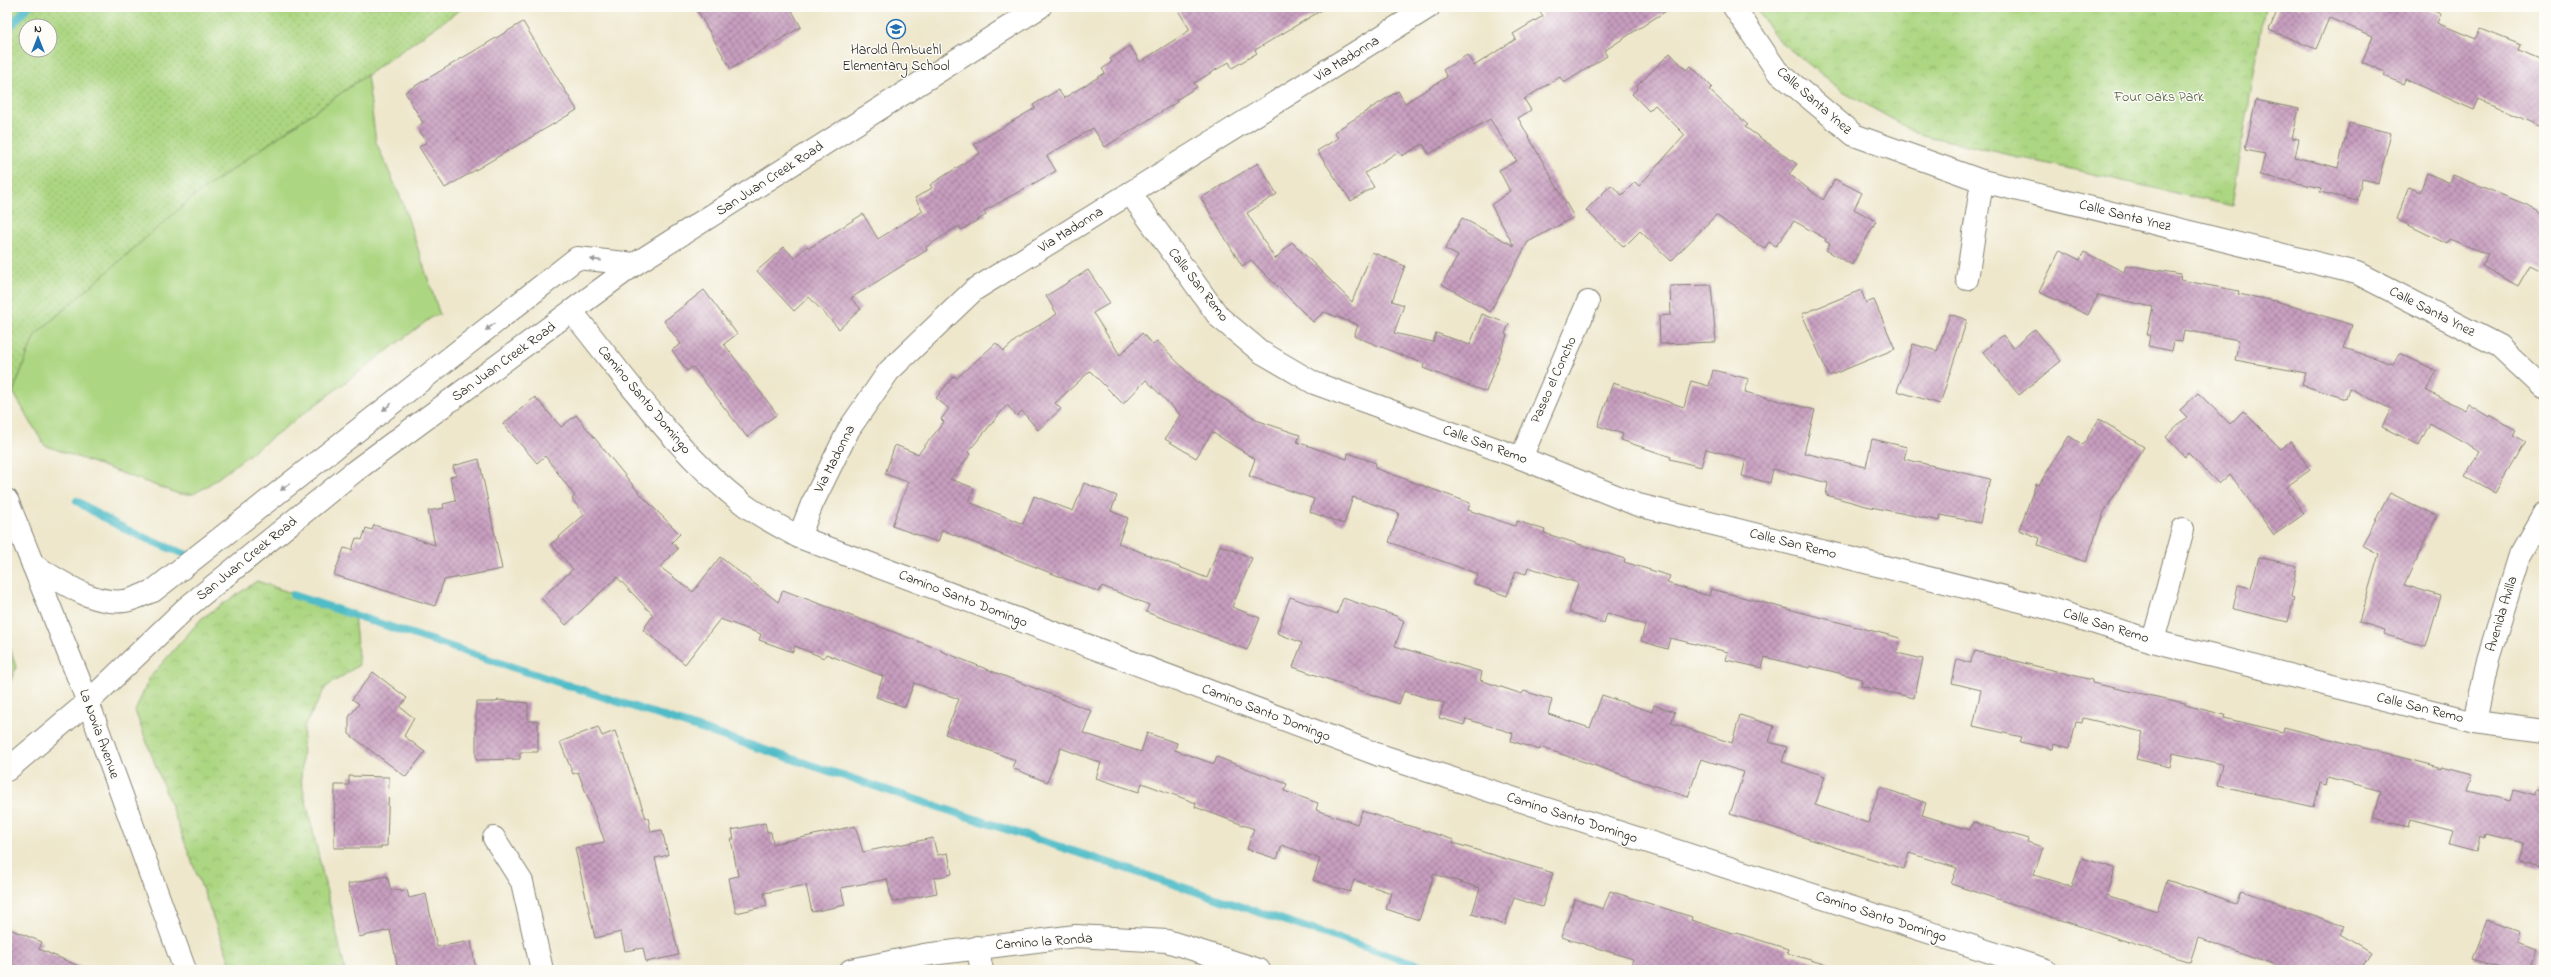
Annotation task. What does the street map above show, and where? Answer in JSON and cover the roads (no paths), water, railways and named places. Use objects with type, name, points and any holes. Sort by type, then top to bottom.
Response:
[{"type":"street","name":"San Juan Creek Road","points":[[7,770],[88,702],[186,608],[343,481],[635,264],[1040,7]]},
{"type":"street","name":"Via Madonna","points":[[799,537],[812,504],[849,429],[889,371],[974,290],[1429,7]]},
{"type":"street","name":"Calle Santa Ynez","points":[[1734,7],[1777,71],[1854,135],[1982,181],[2357,273],[2499,346],[2544,388]]},
{"type":"street","points":[[1967,279],[1982,181]]},
{"type":"street","name":"Calle San Remo","points":[[1130,193],[1219,317],[1262,352],[1314,384],[1521,458],[1638,505],[2044,607],[2153,641],[2475,722],[2544,731]]},
{"type":"street","points":[[33,565],[90,597],[107,601],[125,601],[153,591],[577,258],[635,264]]},
{"type":"street","name":"Paseo el Concho","points":[[1521,458],[1588,302]]},
{"type":"street","name":"Camino Santo Domingo","points":[[572,312],[656,418],[709,475],[747,506],[799,537],[1378,755],[2046,970]]},
{"type":"street","name":"La Novia Avenue","points":[[7,500],[88,702],[185,970]]},
{"type":"street","name":"Avenida Avilla","points":[[2475,722],[2488,659],[2520,555],[2544,513]]},
{"type":"street","points":[[2153,641],[2183,529]]},
{"type":"street","points":[[494,838],[522,882],[542,970]]},
{"type":"street","name":"Camino la Ronda","points":[[851,970],[924,955],[1076,936],[1167,941],[1259,970]]},
{"type":"street","points":[[976,948],[982,970]]},
{"type":"waterway","points":[[7,30],[28,7]]},
{"type":"waterway","points":[[77,501],[129,531],[185,554]]},
{"type":"waterway","points":[[293,595],[1435,970]]},
{"type":"place","name":"Harold Ambuehl Elementary School","points":[[896,29]]},
{"type":"park label","name":"Four Oaks Park","points":[[2159,97]]}]
